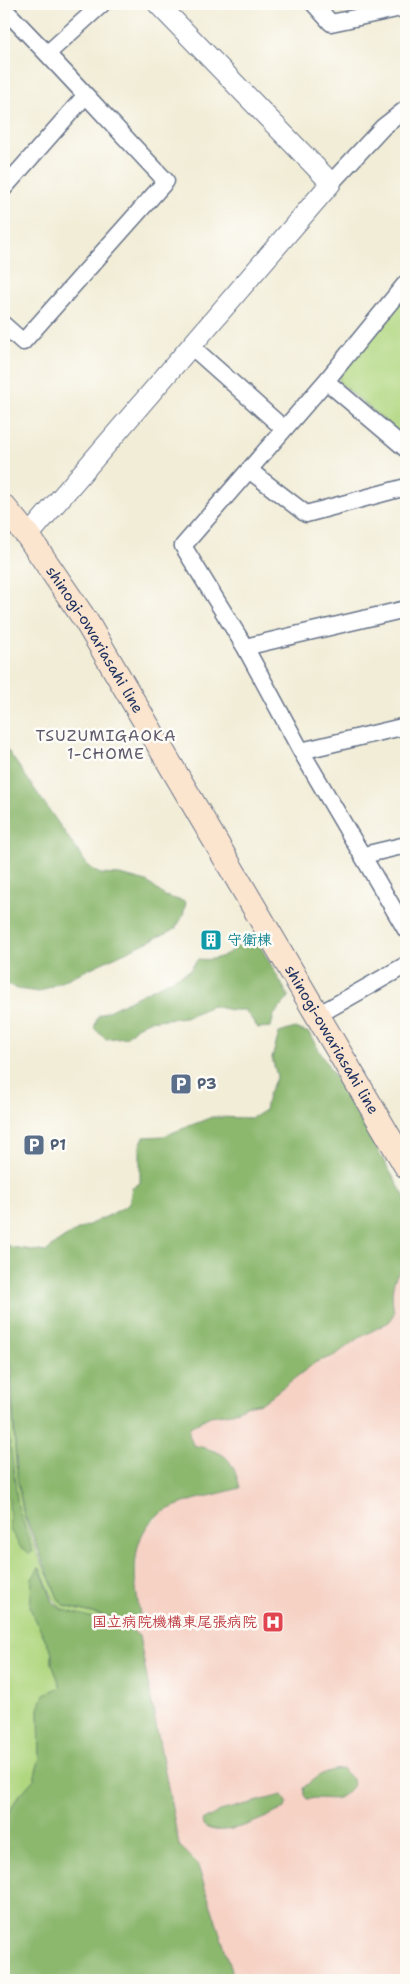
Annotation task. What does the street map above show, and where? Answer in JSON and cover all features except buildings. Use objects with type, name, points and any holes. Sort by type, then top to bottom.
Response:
[{"type":"main road","name":"shinogi-owariasahi line","points":[[4,507],[28,536],[86,622],[406,1166]]},
{"type":"street","points":[[48,53],[102,4]]},
{"type":"street","points":[[158,4],[331,183]]},
{"type":"street","points":[[314,4],[330,23],[406,7]]},
{"type":"street","points":[[4,325],[23,342],[166,181],[85,96],[48,53],[5,14]]},
{"type":"street","points":[[4,188],[85,96]]},
{"type":"street","points":[[28,536],[331,183],[383,127],[406,109]]},
{"type":"street","points":[[406,283],[326,381],[182,546],[245,647],[301,751],[364,855],[406,930]]},
{"type":"street","points":[[191,346],[283,428]]},
{"type":"street","points":[[326,381],[406,449]]},
{"type":"street","points":[[249,470],[306,514],[406,487]]},
{"type":"street","points":[[245,647],[406,609]]},
{"type":"street","points":[[301,751],[406,726]]},
{"type":"street","points":[[364,855],[406,845]]},
{"type":"street","points":[[318,1015],[406,965]]},
{"type":"shaded area","name":"国立病院機構東尾張病院","points":[[406,1264],[406,1980],[235,1980],[197,1863],[179,1845],[139,1636],[103,1622],[103,1616],[138,1624],[141,1620],[136,1597],[137,1547],[146,1528],[165,1510],[177,1506],[216,1450],[193,1445],[189,1434],[190,1427],[210,1416],[232,1413],[246,1406],[262,1403],[316,1362],[389,1322],[394,1313],[391,1291],[395,1278]]},
{"type":"green space","points":[[403,299],[406,299],[406,439],[339,382],[339,373]]},
{"type":"green space","points":[[4,745],[88,866],[100,874],[120,875],[147,882],[165,896],[186,902],[183,916],[175,929],[39,992],[17,989],[4,982]]},
{"type":"green space","points":[[252,938],[258,942],[289,997],[274,1015],[271,1027],[258,1028],[245,1010],[231,1010],[212,1006],[185,1017],[148,1021],[137,1027],[126,1037],[105,1039],[94,1028],[98,1016],[189,971],[198,959],[221,957]]},
{"type":"green space","points":[[295,1028],[309,1033],[406,1199],[406,1264],[394,1281],[392,1299],[394,1313],[389,1322],[357,1339],[334,1356],[316,1362],[262,1403],[246,1406],[232,1413],[210,1416],[190,1427],[189,1434],[193,1445],[213,1450],[225,1457],[233,1468],[240,1488],[175,1506],[154,1519],[145,1530],[139,1544],[136,1559],[136,1590],[141,1620],[138,1624],[64,1606],[58,1598],[24,1514],[17,1477],[11,1368],[4,1332],[4,1243],[11,1247],[46,1252],[75,1231],[129,1204],[132,1188],[140,1183],[140,1145],[144,1137],[164,1136],[212,1117],[252,1118],[265,1110],[268,1095],[277,1076],[272,1058],[279,1033]]},
{"type":"green space","points":[[4,1332],[8,1354],[16,1467],[26,1522],[58,1598],[64,1606],[103,1616],[103,1622],[76,1615],[61,1607],[55,1601],[40,1567],[30,1608],[52,1653],[52,1664],[61,1687],[39,1709],[40,1757],[34,1780],[17,1798],[4,1822]]},
{"type":"green space","points":[[4,1358],[9,1434],[18,1507],[33,1552],[29,1553],[21,1548],[10,1530],[9,1499],[4,1492]]},
{"type":"green space","points":[[39,1567],[53,1602],[61,1609],[129,1628],[139,1636],[179,1845],[197,1863],[235,1980],[4,1980],[4,1822],[17,1798],[34,1779],[40,1757],[39,1709],[44,1694],[61,1687],[52,1664],[52,1653],[30,1608],[32,1579]]},
{"type":"green space","points":[[342,1769],[352,1779],[353,1785],[347,1792],[342,1796],[332,1799],[307,1799],[303,1788],[321,1775]]},
{"type":"green space","points":[[282,1795],[287,1802],[285,1808],[256,1822],[232,1829],[220,1830],[211,1829],[203,1825],[202,1821],[220,1811]]},
{"type":"place","name":"守衛棟","points":[[211,940]]},
{"type":"place","name":"P3","points":[[181,1084]]},
{"type":"place","name":"P1","points":[[34,1145]]},
{"type":"place","name":"国立病院機構東尾張病院","points":[[273,1622]]},
{"type":"district","name":"TSUZUMIGAOKA 1-CHOME","points":[[106,744]]}]
